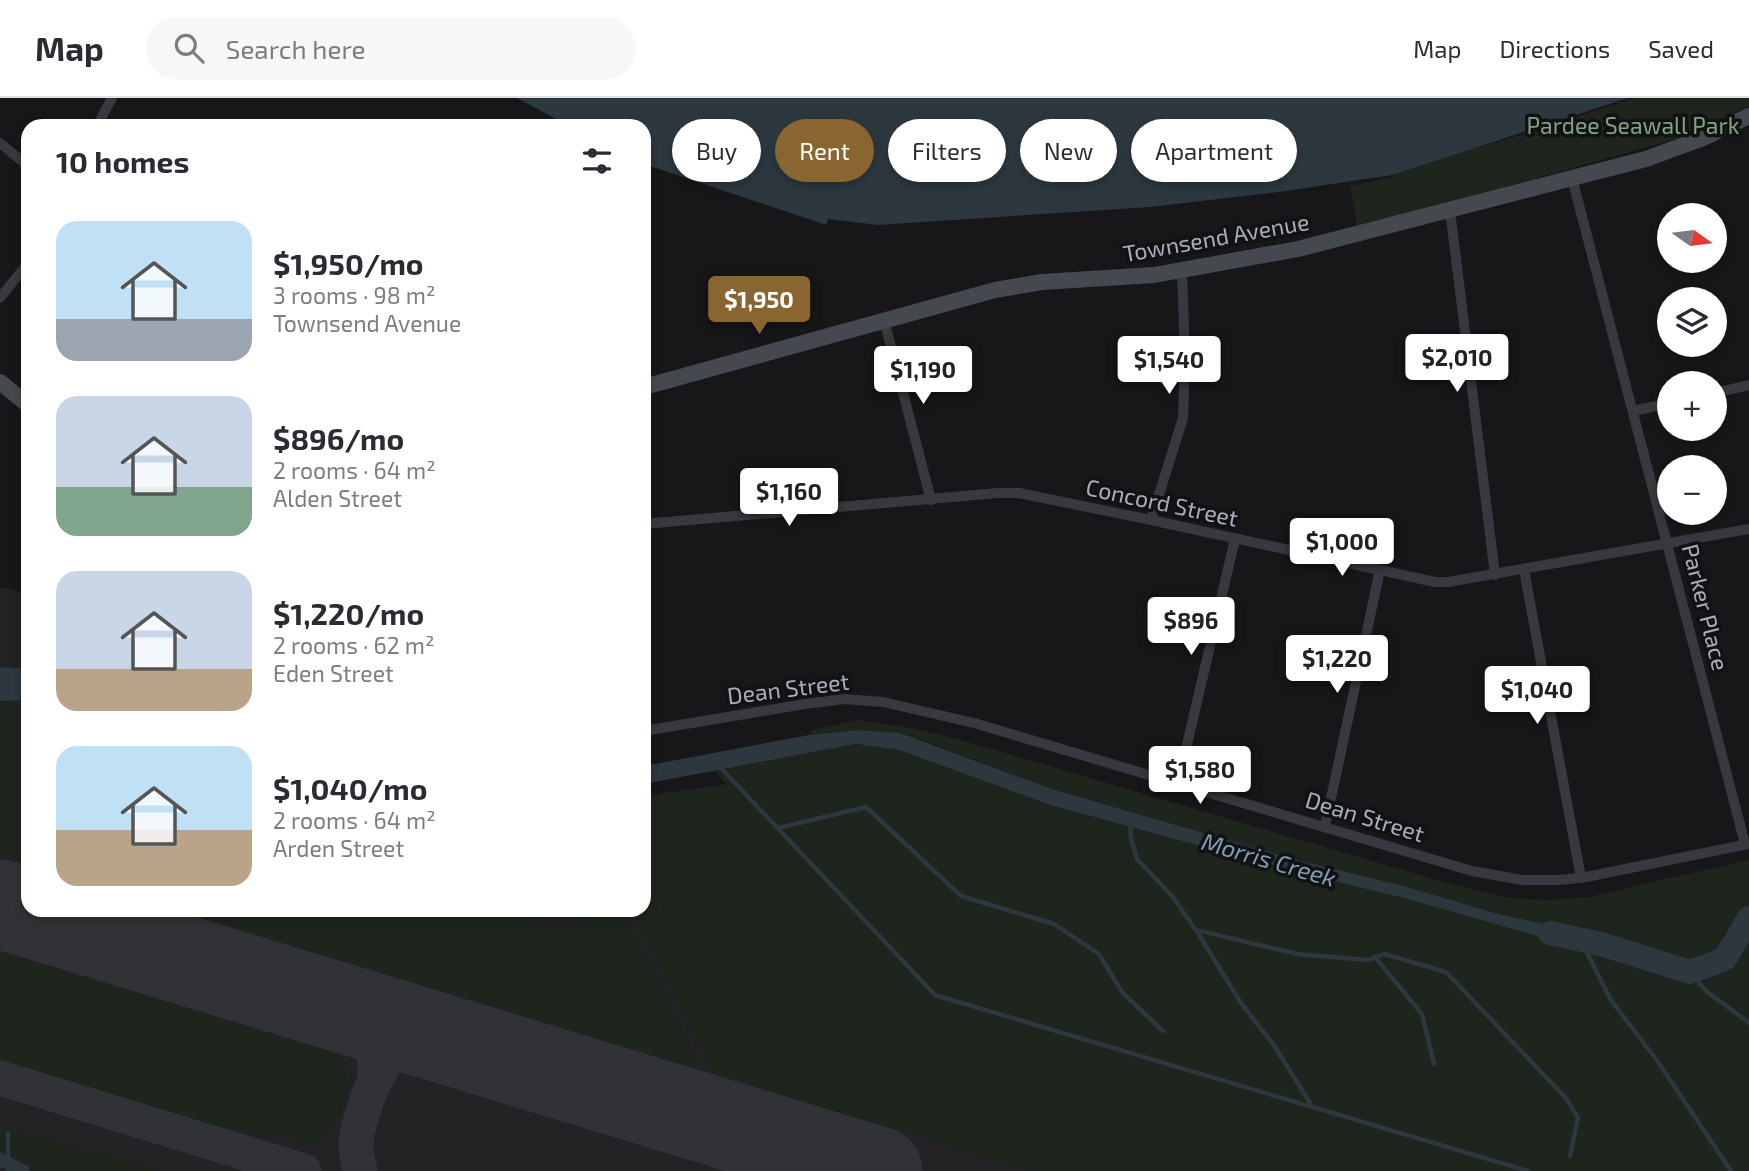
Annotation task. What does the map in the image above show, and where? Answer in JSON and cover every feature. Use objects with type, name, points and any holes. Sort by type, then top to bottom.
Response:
[{"type":"main road","name":"Townsend Avenue","points":[[651,385],[884,320],[1022,285],[1154,275],[1298,249],[1675,149],[1749,117]]},
{"type":"main road","points":[[0,382],[21,399]]},
{"type":"street","points":[[101,119],[112,98]]},
{"type":"street","points":[[0,143],[21,160]]},
{"type":"street","name":"Parker Place","points":[[1572,178],[1747,844]]},
{"type":"street","points":[[1450,210],[1495,575]]},
{"type":"street","points":[[1151,520],[1183,418],[1185,359],[1182,271]]},
{"type":"street","points":[[0,298],[21,272]]},
{"type":"street","points":[[884,320],[931,500]]},
{"type":"street","points":[[1727,390],[1749,385]]},
{"type":"street","points":[[1633,411],[1657,406]]},
{"type":"street","name":"Concord Street","points":[[651,523],[998,493],[1019,494],[1435,582],[1495,575],[1749,529]]},
{"type":"street","points":[[1178,783],[1235,539]]},
{"type":"street","points":[[1325,826],[1380,570]]},
{"type":"street","points":[[1524,570],[1581,878]]},
{"type":"street","name":"Dean Street","points":[[651,730],[844,699],[883,702],[974,723],[1472,871],[1522,880],[1581,878],[1747,844]]},
{"type":"shaded area","points":[[0,587],[21,592],[21,917],[651,917],[651,795],[728,784],[1120,827],[1141,812],[1147,796],[1461,887],[1511,898],[1549,900],[1589,897],[1749,860],[1749,1171],[0,1171]]},
{"type":"green space","name":"Pardee Seawall Park","points":[[1634,98],[1749,98],[1749,106],[1686,136],[1445,204],[1357,225],[1350,186],[1393,177],[1393,170],[1511,138]]},
{"type":"green space","points":[[21,700],[21,863],[0,856],[0,701]]},
{"type":"green space","points":[[858,720],[913,728],[1461,887],[1511,898],[1549,900],[1589,897],[1749,860],[1749,1171],[1034,1171],[715,1074],[636,917],[651,917],[651,796],[727,785],[715,771],[856,744],[899,750],[1050,805],[1404,898],[1573,946],[1581,941],[1407,887],[1293,859],[1055,790],[921,740],[858,730],[809,735],[812,730]]},
{"type":"green space","points":[[202,917],[531,917],[540,923],[564,927],[586,917],[627,917],[697,1059],[697,1068]]},
{"type":"green space","points":[[0,953],[330,1053],[341,1063],[347,1086],[335,1125],[325,1135],[310,1141],[206,1124],[0,1059]]},
{"type":"green space","points":[[0,1127],[161,1171],[30,1171],[27,1166],[0,1152]]},
{"type":"water","points":[[517,98],[1628,98],[1392,175],[1150,207],[878,225],[828,219],[826,225],[698,182],[761,182],[761,119],[672,119],[672,173],[651,166],[651,119],[556,119]]},
{"type":"water","points":[[0,667],[21,668],[21,700],[0,701]]},
{"type":"water","points":[[858,730],[900,733],[1055,790],[1293,859],[1407,887],[1498,914],[1577,931],[1581,941],[1573,946],[1404,898],[1050,805],[899,750],[856,744],[651,783],[651,765],[809,735]]},
{"type":"water","points":[[0,1152],[28,1166],[30,1171],[13,1171],[0,1167]]},
{"type":"waterway","points":[[719,766],[935,995],[1528,1171]]},
{"type":"waterway","points":[[778,828],[866,807],[961,896],[1054,924],[1099,954],[1122,992],[1163,1031]]},
{"type":"waterway","points":[[1130,822],[1137,859],[1172,896],[1312,1106]]},
{"type":"waterway","name":"Morris Creek","points":[[1550,933],[1601,944],[1690,972],[1725,959],[1749,918]]},
{"type":"waterway","points":[[1196,930],[1297,954],[1368,960],[1384,954],[1446,972],[1566,1098],[1578,1118],[1570,1156]]},
{"type":"waterway","points":[[1581,941],[1611,1000],[1658,1062],[1731,1171]]},
{"type":"waterway","points":[[1375,957],[1422,1014],[1434,1064]]},
{"type":"waterway","points":[[1690,972],[1706,991],[1749,1023]]},
{"type":"waterway","points":[[8,1133],[8,1171]]},
{"type":"taxiway","points":[[339,1007],[357,1023],[368,1039],[374,1058],[374,1082]]},
{"type":"taxiway","points":[[360,1171],[356,1151],[357,1135],[368,1096],[380,1071],[398,1052],[439,1037]]},
{"type":"taxiway","points":[[0,1078],[304,1171]]},
{"type":"runway","points":[[0,904],[21,910]]},
{"type":"runway","points":[[43,917],[878,1171]]}]
